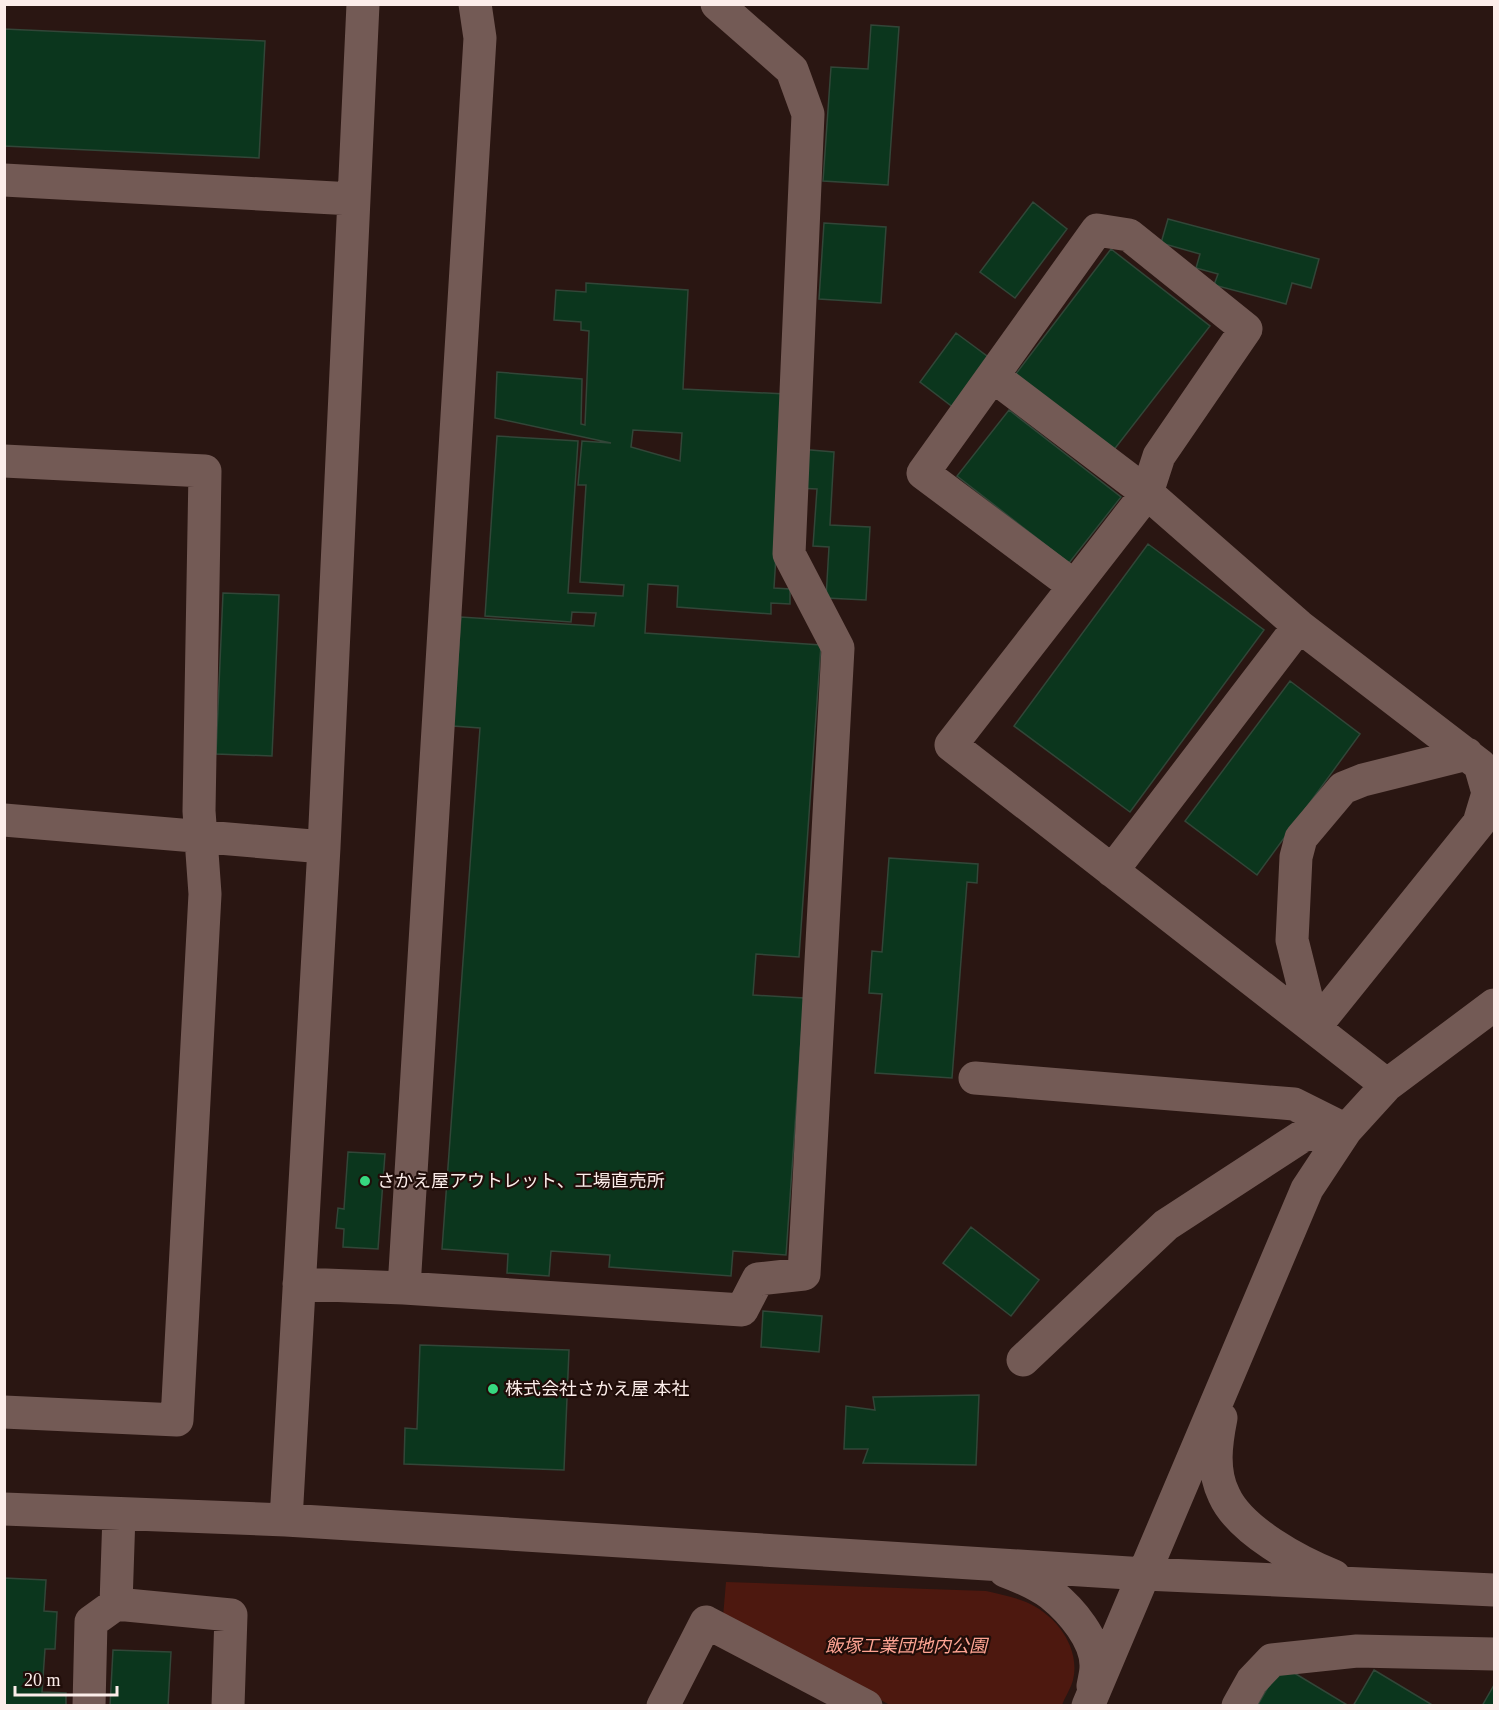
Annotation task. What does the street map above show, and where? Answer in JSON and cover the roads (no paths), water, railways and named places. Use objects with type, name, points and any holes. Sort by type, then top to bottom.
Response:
[{"type":"street","points":[[286,1520],[324,847],[363,4]]},
{"type":"street","points":[[405,1288],[480,39],[475,4]]},
{"type":"street","points":[[299,1284],[405,1288],[742,1310],[758,1279],[804,1274],[838,648],[789,554],[808,114],[792,70],[717,4]]},
{"type":"street","points":[[4,180],[353,199]]},
{"type":"street","points":[[1074,586],[923,473],[1097,230],[1129,235],[1246,329],[1159,456],[1147,493],[951,745],[1387,1085]]},
{"type":"street","points":[[993,376],[1147,493],[1299,626],[1480,765],[1488,793],[1479,823],[1314,1028]]},
{"type":"street","points":[[4,461],[206,471],[198,811],[205,894],[177,1420],[4,1412]]},
{"type":"street","points":[[1112,871],[1299,626]]},
{"type":"street","points":[[1314,1028],[1292,940],[1296,857],[1301,838],[1343,788],[1363,780],[1467,754]]},
{"type":"street","points":[[4,820],[324,847]]},
{"type":"street","points":[[1090,1701],[1307,1189],[1346,1131],[1387,1085],[1494,1005]]},
{"type":"street","points":[[975,1078],[1294,1104],[1346,1131]]},
{"type":"street","points":[[1023,1360],[1166,1225],[1304,1136],[1346,1131]]},
{"type":"street","points":[[1229,1375],[1216,1445],[1217,1472],[1224,1496],[1239,1517],[1284,1552],[1308,1566],[1355,1584]]},
{"type":"street","points":[[4,1509],[286,1520],[1145,1574],[1494,1590]]},
{"type":"street","points":[[116,1604],[119,1514]]},
{"type":"street","points":[[989,1564],[1051,1594],[1075,1618],[1091,1644],[1096,1665],[1090,1701]]},
{"type":"street","points":[[89,1706],[91,1622],[116,1604],[231,1615],[228,1706]]},
{"type":"street","points":[[663,1706],[706,1622],[866,1706]]},
{"type":"street","points":[[1238,1706],[1252,1681],[1272,1660],[1357,1651],[1494,1654]]},
{"type":"place","name":"さかえ屋アウトレット、工場直売所","points":[[365,1181]]},
{"type":"place","name":"株式会社さかえ屋 本社","points":[[493,1389]]},
{"type":"park label","name":"飯塚工業団地内公園","points":[[906,1646]]}]
